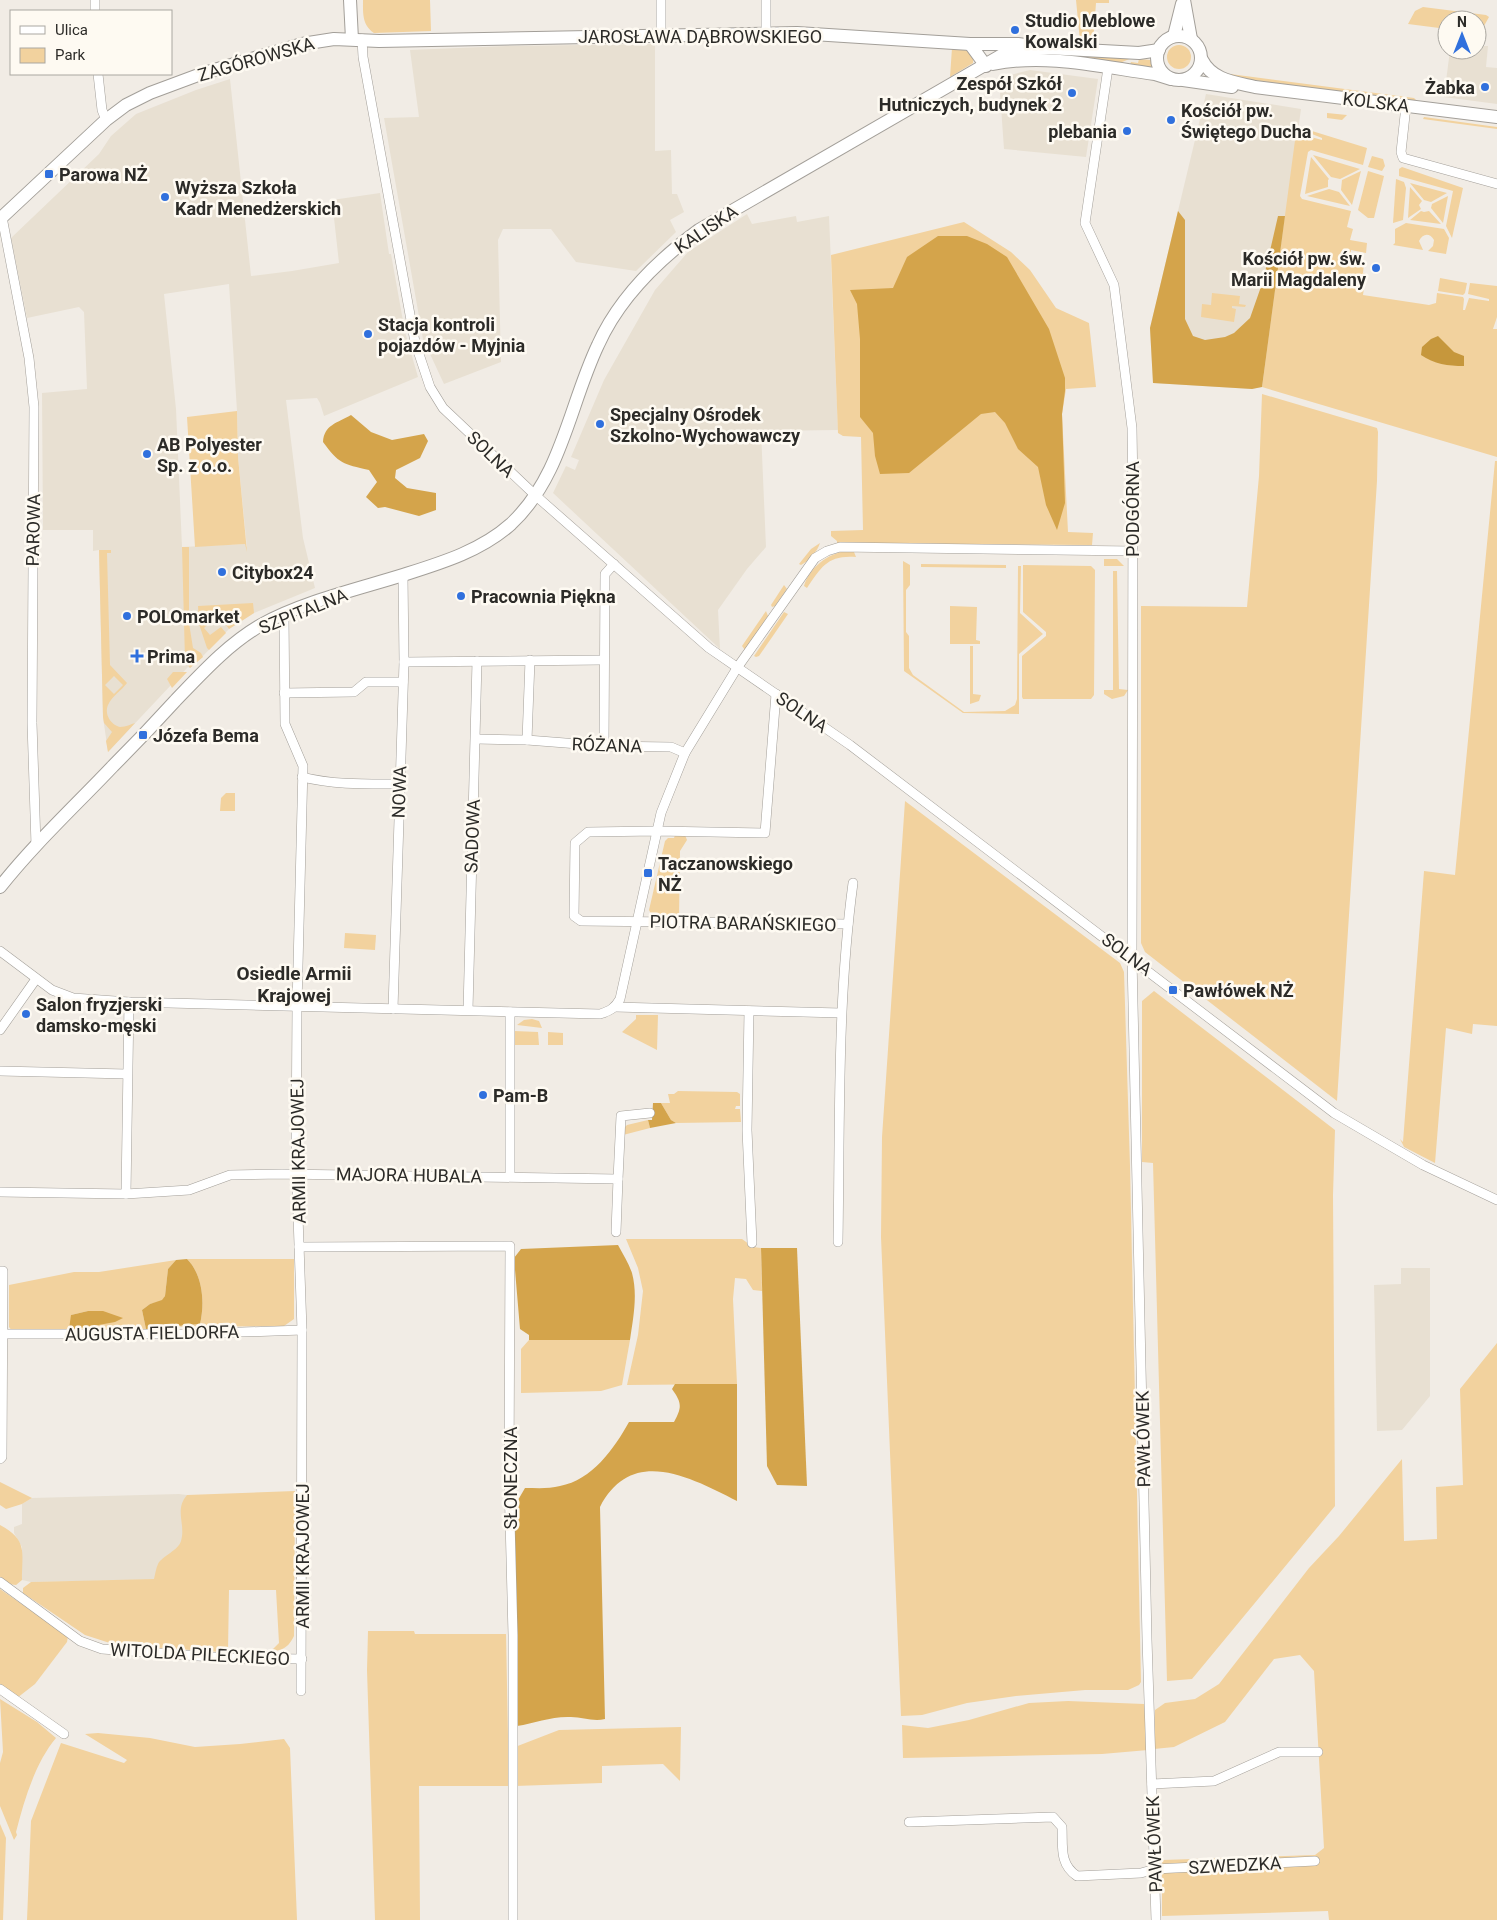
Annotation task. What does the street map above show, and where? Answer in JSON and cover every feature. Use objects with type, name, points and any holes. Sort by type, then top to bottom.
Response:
[{"type":"street","points":[[350,0],[357,39]]},
{"type":"street","points":[[660,0],[661,35]]},
{"type":"street","points":[[766,0],[766,34]]},
{"type":"street","points":[[1174,36],[1183,0]]},
{"type":"street","points":[[1183,0],[1191,39]]},
{"type":"street","name":"JAROSŁAWA DĄBROWSKIEGO","points":[[357,39],[766,34],[827,35],[970,44],[1018,44],[1047,48],[1139,53],[1158,50]]},
{"type":"street","points":[[970,44],[986,66],[1035,60],[1154,74],[1177,79],[1192,76],[1202,60],[1201,52],[1197,45],[1191,39],[1183,36],[1174,36],[1164,41],[1158,50],[1157,56],[1159,67],[1166,76],[1177,79]]},
{"type":"street","name":"ZAGÓROWSKA","points":[[1,218],[106,120],[120,109],[150,93],[201,74],[302,44],[334,39],[357,39]]},
{"type":"street","name":"SOLNA","points":[[357,39],[363,57],[415,342],[430,387],[443,408],[535,495],[709,648],[850,745],[1334,1113],[1408,1156],[1497,1200]]},
{"type":"street","name":"JAROSŁAWA DĄBROWSKIEGO","points":[[986,66],[1002,55],[1047,48]]},
{"type":"street","name":"KOLSKA","points":[[1202,60],[1206,68],[1217,77],[1255,86],[1497,117]]},
{"type":"street","name":"KALISKA","points":[[535,495],[551,470],[594,354],[603,335],[628,298],[655,267],[699,230],[986,66]]},
{"type":"street","name":"PODGÓRNA","points":[[1108,68],[1085,223],[1114,285],[1132,428],[1132,958]]},
{"type":"street","points":[[98,75],[102,110],[106,120]]},
{"type":"street","name":"KOLSKA","points":[[1177,79],[1224,87],[1255,86]]},
{"type":"street","points":[[1406,106],[1401,152],[1403,158],[1497,184]]},
{"type":"street","name":"PAROWA","points":[[1,218],[29,358],[34,407],[31,696],[36,845]]},
{"type":"street","name":"SZPITALNA","points":[[0,887],[36,845],[213,662],[244,637],[262,625],[284,615],[433,566],[483,544],[513,522],[535,495]]},
{"type":"street","points":[[0,952],[36,980],[52,990],[73,998],[129,1002],[393,1009],[600,1014],[608,1012],[615,1007],[620,999],[661,813],[685,753],[738,668],[816,558],[834,549],[850,547],[1133,550]]},
{"type":"street","points":[[604,746],[605,574],[614,564]]},
{"type":"street","name":"NOWA","points":[[393,1009],[404,662],[404,575]]},
{"type":"street","name":"ARMII KRAJOWEJ","points":[[284,615],[285,724],[303,766],[297,1006],[296,1173],[302,1330],[302,1690]]},
{"type":"street","points":[[527,740],[530,660]]},
{"type":"street","points":[[404,662],[604,660]]},
{"type":"street","name":"SADOWA","points":[[468,1010],[477,661]]},
{"type":"street","points":[[284,694],[354,692],[366,682],[403,682]]},
{"type":"street","points":[[657,831],[765,833],[776,694]]},
{"type":"street","name":"RÓŻANA","points":[[476,740],[527,740],[604,746],[672,747],[685,753]]},
{"type":"street","points":[[302,777],[317,781],[400,784]]},
{"type":"street","name":"PIOTRA BARAŃSKIEGO","points":[[657,831],[588,832],[575,843],[574,916],[581,921],[848,924]]},
{"type":"street","points":[[838,1242],[842,1012],[853,883]]},
{"type":"street","name":"PAWŁÓWEK","points":[[1132,958],[1156,1920]]},
{"type":"street","points":[[0,1030],[36,980]]},
{"type":"street","points":[[126,1194],[129,1002]]},
{"type":"street","points":[[615,1007],[842,1012]]},
{"type":"street","points":[[749,1011],[747,1130],[752,1243]]},
{"type":"street","points":[[510,1012],[510,1176]]},
{"type":"street","points":[[0,1071],[127,1074]]},
{"type":"street","points":[[616,1232],[621,1116],[650,1113]]},
{"type":"street","name":"MAJORA HUBALA","points":[[0,1192],[126,1194],[189,1190],[230,1175],[296,1173],[618,1179]]},
{"type":"street","name":"SŁONECZNA","points":[[299,1247],[510,1246],[509,1481],[513,1635],[513,1920]]},
{"type":"street","points":[[0,1459],[2,1457],[1,1271]]},
{"type":"street","name":"AUGUSTA FIELDORFA","points":[[2,1334],[185,1334],[302,1330]]},
{"type":"street","name":"WITOLDA PILECKIEGO","points":[[0,1582],[80,1641],[102,1649],[226,1658],[302,1659]]},
{"type":"street","points":[[0,1689],[64,1734]]},
{"type":"street","points":[[1152,1784],[1214,1781],[1279,1752],[1318,1752]]},
{"type":"street","name":"SZWEDZKA","points":[[909,1822],[1053,1817],[1062,1826],[1064,1863],[1069,1871],[1077,1876],[1141,1873],[1155,1869],[1315,1860]]},
{"type":"shaded area","points":[[655,44],[655,151],[671,150],[672,194],[677,194],[684,212],[670,220],[676,232],[636,271],[576,262],[551,229],[503,229],[498,240],[501,362],[444,384],[423,339],[384,118],[419,117],[410,50],[507,46]]},
{"type":"shaded area","points":[[1449,60],[1487,60],[1486,67],[1497,68],[1497,104],[1444,97]]},
{"type":"shaded area","points":[[1030,70],[1098,79],[1086,157],[1004,149],[999,78]]},
{"type":"shaded area","points":[[230,79],[251,276],[339,263],[332,200],[380,193],[389,254],[391,254],[405,332],[418,377],[324,416],[317,398],[286,400],[303,538],[315,588],[254,613],[229,629],[202,657],[190,668],[188,667],[108,752],[103,717],[99,550],[93,551],[93,530],[43,530],[42,393],[87,389],[84,312],[79,307],[27,318],[11,238],[99,154],[111,136],[136,114],[196,90]],"holes":[[[229,284],[238,457],[247,548],[245,544],[182,547],[176,409],[164,294]]]},
{"type":"shaded area","points":[[1206,94],[1301,109],[1262,387],[1252,389],[1153,383],[1150,328]]},
{"type":"shaded area","points":[[1178,211],[1185,220],[1185,319],[1193,336],[1205,340],[1225,337],[1234,333],[1250,318],[1263,281],[1278,216],[1285,216],[1262,387],[1252,389],[1153,383],[1150,328]]},
{"type":"shaded area","points":[[747,214],[752,224],[796,216],[797,222],[829,216],[838,430],[761,431],[766,547],[747,569],[718,610],[720,649],[553,493],[566,466],[575,470],[579,460],[571,457],[604,380],[655,290],[688,252]]},
{"type":"shaded area","points":[[938,236],[967,236],[987,244],[1007,257],[1049,329],[1065,378],[1062,414],[1065,503],[1057,530],[1046,505],[1038,467],[1018,449],[1005,423],[995,412],[981,414],[909,473],[880,474],[875,456],[873,433],[860,417],[860,339],[857,304],[850,290],[893,288],[907,257]]},
{"type":"shaded area","points":[[1438,336],[1454,352],[1464,356],[1464,366],[1441,364],[1421,355],[1422,347]]},
{"type":"shaded area","points":[[351,415],[371,432],[392,440],[424,434],[428,441],[420,458],[396,470],[395,478],[407,488],[436,493],[436,510],[419,516],[385,507],[378,508],[366,497],[377,482],[369,470],[342,462],[333,455],[323,442],[329,428]]},
{"type":"shaded area","points":[[653,1103],[661,1103],[671,1120],[676,1123],[650,1128],[648,1120],[652,1120]]},
{"type":"shaded area","points":[[618,1245],[629,1266],[634,1281],[634,1307],[630,1340],[529,1340],[529,1335],[520,1329],[514,1258],[521,1249]]},
{"type":"shaded area","points":[[761,1248],[797,1248],[807,1486],[777,1485],[767,1466]]},
{"type":"shaded area","points":[[187,1259],[196,1273],[201,1290],[202,1316],[200,1324],[146,1329],[142,1310],[150,1304],[162,1300],[165,1296],[168,1269],[176,1260]]},
{"type":"shaded area","points":[[1401,1268],[1430,1268],[1430,1396],[1402,1430],[1377,1431],[1374,1285],[1401,1284]]},
{"type":"shaded area","points":[[88,1311],[103,1311],[123,1318],[115,1322],[69,1329],[71,1315]]},
{"type":"shaded area","points":[[675,1384],[737,1384],[737,1501],[682,1476],[663,1472],[645,1472],[628,1477],[613,1488],[600,1507],[605,1719],[564,1717],[517,1726],[514,1507],[525,1488],[547,1488],[572,1483],[592,1470],[609,1453],[629,1422],[674,1422],[680,1409],[678,1398],[672,1389]]},
{"type":"shaded area","points":[[187,1495],[189,1579],[31,1582],[22,1580],[22,1547],[14,1533],[14,1527],[22,1524],[22,1504],[32,1498]]},
{"type":"green space","points":[[363,0],[430,0],[431,31],[374,33],[365,22]]},
{"type":"green space","points":[[1076,0],[1109,0],[1109,3],[1096,3],[1093,43],[1080,41]]},
{"type":"green space","points":[[1423,7],[1447,10],[1437,10],[1437,28],[1408,24],[1415,11]]},
{"type":"green space","points":[[1179,45],[1184,46],[1190,52],[1190,62],[1184,68],[1179,69],[1174,68],[1168,62],[1167,57],[1168,52],[1174,46]]},
{"type":"green space","points":[[952,48],[970,53],[973,63],[950,77]]},
{"type":"green space","points":[[1030,53],[1132,58],[1122,62],[1122,66]]},
{"type":"green space","points":[[1139,59],[1151,60],[1154,70],[1129,67],[1131,62],[1138,63]]},
{"type":"green space","points":[[1230,74],[1414,98],[1417,101],[1230,77]]},
{"type":"green space","points":[[1327,113],[1347,115],[1342,120],[1327,118]]},
{"type":"green space","points":[[1424,117],[1497,127],[1497,129],[1423,119]]},
{"type":"green space","points":[[1312,131],[1367,148],[1363,165],[1311,150],[1308,152],[1300,196],[1302,199],[1351,211],[1347,227],[1353,229],[1350,240],[1367,243],[1366,253],[1351,250],[1349,260],[1364,263],[1363,273],[1366,274],[1363,295],[1429,305],[1436,303],[1437,293],[1463,297],[1463,310],[1465,310],[1469,298],[1489,301],[1489,299],[1468,294],[1470,283],[1497,286],[1497,317],[1493,329],[1497,329],[1497,457],[1262,387],[1296,133],[1322,140],[1322,138],[1312,134]]},
{"type":"green space","points":[[1313,155],[1360,169],[1340,179],[1331,177]]},
{"type":"green space","points":[[1372,156],[1383,159],[1385,166],[1382,171],[1368,167]]},
{"type":"green space","points":[[1311,157],[1329,179],[1328,187],[1305,194]]},
{"type":"green space","points":[[1402,167],[1463,188],[1452,238],[1446,226],[1453,191],[1399,176],[1399,169]]},
{"type":"green space","points":[[1361,171],[1352,205],[1341,190],[1342,180]]},
{"type":"green space","points":[[1368,171],[1384,176],[1374,218],[1368,218],[1358,210]]},
{"type":"green space","points":[[1396,179],[1404,182],[1406,188],[1403,220],[1393,223]]},
{"type":"green space","points":[[1410,183],[1447,193],[1431,202],[1424,200]]},
{"type":"green space","points":[[1410,187],[1422,201],[1419,205],[1421,209],[1408,218]]},
{"type":"green space","points":[[1329,189],[1339,192],[1350,206],[1307,196]]},
{"type":"green space","points":[[1448,196],[1443,223],[1431,208],[1432,204]]},
{"type":"green space","points":[[1421,211],[1429,211],[1441,224],[1410,220]]},
{"type":"green space","points":[[964,222],[1011,252],[1030,270],[1056,308],[1089,323],[1096,387],[1066,389],[1062,414],[1068,532],[1093,533],[1092,545],[837,543],[831,536],[831,531],[863,530],[861,437],[843,436],[838,433],[831,255]]},
{"type":"green space","points":[[1406,223],[1444,229],[1449,238],[1446,254],[1428,251],[1433,246],[1434,240],[1429,235],[1422,236],[1419,241],[1423,250],[1393,245],[1395,243],[1395,229]]},
{"type":"green space","points":[[1440,278],[1467,283],[1465,293],[1463,295],[1438,291]]},
{"type":"green space","points":[[1212,293],[1240,296],[1239,304],[1246,305],[1245,307],[1232,306],[1232,308],[1236,309],[1234,322],[1201,317],[1202,304],[1211,305]]},
{"type":"green space","points":[[1262,394],[1377,428],[1378,432],[1377,481],[1337,1101],[1145,952],[1141,943],[1141,606],[1247,607],[1259,476]]},
{"type":"green space","points":[[237,411],[238,457],[247,552],[245,544],[195,547],[187,417]]},
{"type":"green space","points":[[1495,461],[1497,461],[1497,1026],[1473,1024],[1472,1034],[1446,1028],[1435,1163],[1404,1147],[1400,1139],[1403,1142],[1424,871],[1455,875]]},
{"type":"green space","points":[[820,543],[809,559],[801,565],[799,564],[811,549]]},
{"type":"green space","points":[[182,547],[189,547],[189,623],[193,648],[201,653],[203,657],[190,668],[185,660]]},
{"type":"green space","points":[[99,550],[111,550],[111,553],[107,553],[110,665],[127,683],[114,696],[108,705],[107,712],[109,719],[117,726],[122,727],[135,723],[108,752],[106,741],[112,732],[104,723]],"holes":[[[114,676],[123,685],[114,694],[105,685]]]},
{"type":"green space","points":[[841,552],[854,552],[856,557],[832,560],[822,568],[807,588],[804,586],[806,580],[818,564]]},
{"type":"green space","points":[[1104,559],[1117,559],[1124,566],[1104,566]]},
{"type":"green space","points":[[903,561],[910,565],[910,585],[906,590],[906,632],[909,636],[909,668],[913,675],[964,712],[1005,711],[1015,705],[1017,699],[1018,566],[1021,566],[1020,613],[1043,634],[1019,654],[1019,714],[963,713],[904,671]]},
{"type":"green space","points":[[921,564],[1006,565],[1006,568],[921,567]]},
{"type":"green space","points":[[1023,565],[1091,566],[1095,570],[1094,695],[1091,699],[1023,699],[1022,656],[1046,636],[1046,632],[1023,612]]},
{"type":"green space","points":[[1113,571],[1117,571],[1119,689],[1128,690],[1124,696],[1112,699],[1104,694],[1104,690],[1113,690]]},
{"type":"green space","points":[[784,585],[787,589],[775,606],[772,607],[771,605]]},
{"type":"green space","points":[[253,603],[254,613],[229,629],[216,611],[206,620],[209,623],[204,628],[210,635],[221,627],[226,633],[209,650],[199,624],[198,606]]},
{"type":"green space","points":[[950,606],[977,607],[976,640],[980,641],[980,644],[950,644]]},
{"type":"green space","points":[[766,611],[768,616],[745,650],[742,646]]},
{"type":"green space","points":[[784,612],[788,614],[759,656],[754,656]]},
{"type":"green space","points":[[970,646],[973,646],[973,694],[981,695],[979,701],[970,704]]},
{"type":"green space","points":[[173,672],[187,672],[172,688],[167,679]]},
{"type":"green space","points":[[226,793],[235,793],[235,811],[220,811],[221,798]]},
{"type":"green space","points":[[905,801],[1120,963],[1124,972],[1141,1682],[1139,1685],[1128,1690],[1085,1690],[1016,1696],[967,1703],[922,1715],[901,1716],[881,1237],[882,1137]]},
{"type":"green space","points":[[675,835],[685,835],[687,840],[680,851],[679,919],[654,919],[649,910],[665,841],[668,838],[674,838]]},
{"type":"green space","points":[[345,933],[376,935],[375,950],[344,948]]},
{"type":"green space","points":[[1154,991],[1335,1130],[1333,1195],[1335,1506],[1192,1679],[1167,1681],[1153,1163],[1142,1162],[1142,1001]]},
{"type":"green space","points":[[636,1015],[658,1015],[657,1050],[622,1032],[636,1019]]},
{"type":"green space","points":[[532,1019],[539,1021],[542,1028],[517,1025],[524,1020]]},
{"type":"green space","points":[[514,1031],[538,1032],[539,1045],[514,1045]]},
{"type":"green space","points":[[548,1032],[563,1033],[563,1045],[548,1045]]},
{"type":"green space","points":[[678,1091],[737,1092],[740,1094],[740,1106],[736,1106],[735,1109],[740,1109],[741,1122],[676,1123],[671,1120],[661,1103],[670,1103],[668,1094],[674,1094]]},
{"type":"green space","points":[[648,1120],[650,1128],[623,1135],[627,1125]]},
{"type":"green space","points":[[626,1239],[742,1239],[753,1247],[761,1248],[762,1291],[753,1290],[746,1279],[735,1278],[733,1299],[737,1384],[627,1385],[638,1335],[643,1291],[638,1268]]},
{"type":"green space","points":[[187,1259],[294,1259],[294,1319],[284,1326],[175,1327],[200,1324],[202,1316],[202,1298],[199,1281]]},
{"type":"green space","points":[[176,1260],[168,1269],[165,1296],[162,1301],[150,1304],[142,1310],[146,1329],[13,1332],[9,1327],[9,1285],[74,1272],[99,1272]],"holes":[[[88,1311],[103,1311],[84,1327],[71,1330],[71,1315]]]},
{"type":"green space","points":[[529,1340],[630,1340],[622,1385],[601,1391],[521,1393],[521,1349]]},
{"type":"green space","points":[[1497,1343],[1497,1920],[1329,1920],[1328,1911],[1162,1916],[1162,1860],[1315,1855],[1324,1848],[1314,1671],[1300,1655],[1274,1659],[1225,1722],[1174,1747],[1154,1749],[1155,1710],[1165,1703],[1195,1699],[1219,1684],[1309,1568],[1339,1536],[1402,1459],[1404,1541],[1437,1539],[1436,1487],[1463,1485],[1460,1389]]},
{"type":"green space","points":[[0,1482],[32,1498],[22,1504],[6,1509],[0,1505]]},
{"type":"green space","points":[[295,1491],[294,1636],[290,1643],[282,1649],[270,1652],[279,1643],[276,1590],[229,1590],[228,1651],[221,1652],[116,1645],[85,1635],[23,1593],[23,1588],[31,1582],[154,1579],[158,1564],[177,1548],[181,1541],[181,1506],[187,1495]]},
{"type":"green space","points":[[0,1525],[15,1536],[22,1548],[22,1580],[16,1585],[8,1584],[0,1578]]},
{"type":"green space","points":[[0,1589],[68,1636],[67,1642],[35,1684],[17,1698],[0,1685]]},
{"type":"green space","points":[[368,1631],[414,1631],[415,1634],[506,1634],[509,1786],[419,1786],[420,1920],[375,1920],[367,1670]]},
{"type":"green space","points":[[0,1699],[37,1722],[56,1738],[42,1759],[31,1783],[14,1840],[0,1806],[0,1763],[3,1752]]},
{"type":"green space","points":[[1068,1701],[1144,1704],[1146,1709],[1148,1750],[1102,1754],[903,1758],[902,1725],[928,1728],[969,1720],[1029,1703]]},
{"type":"green space","points":[[681,1727],[680,1781],[663,1764],[602,1766],[602,1783],[515,1786],[515,1747],[559,1730]]},
{"type":"green space","points":[[98,1733],[150,1738],[195,1747],[284,1739],[290,1748],[297,1920],[27,1920],[31,1821],[61,1743],[124,1763],[127,1760],[85,1734]]},
{"type":"green space","points":[[0,1824],[6,1838],[3,1920],[0,1920]]},
{"type":"place","name":"Studio Meblowe Kowalski","points":[[1015,30]]},
{"type":"place","name":"Żabka","points":[[1485,87]]},
{"type":"place","name":"Zespół Szkół Hutniczych, budynek 2","points":[[1072,93]]},
{"type":"place","name":"Kościół pw. Świętego Ducha","points":[[1171,120]]},
{"type":"place","name":"plebania","points":[[1127,131]]},
{"type":"place","name":"Parowa NŻ","points":[[49,174]]},
{"type":"place","name":"Wyższa Szkoła Kadr Menedżerskich","points":[[165,197]]},
{"type":"place","name":"Kościół pw. św. Marii Magdaleny","points":[[1376,268]]},
{"type":"place","name":"Stacja kontroli pojazdów - Myjnia","points":[[368,334]]},
{"type":"place","name":"Specjalny Ośrodek Szkolno-Wychowawczy","points":[[600,424]]},
{"type":"place","name":"AB Polyester Sp. z o.o.","points":[[147,454]]},
{"type":"place","name":"Citybox24","points":[[222,572]]},
{"type":"place","name":"Pracownia Piękna","points":[[461,596]]},
{"type":"place","name":"POLOmarket","points":[[127,616]]},
{"type":"place","name":"Prima","points":[[137,656]]},
{"type":"place","name":"Józefa Bema","points":[[143,735]]},
{"type":"place","name":"Taczanowskiego NŻ","points":[[648,873]]},
{"type":"place","name":"Pawłówek NŻ","points":[[1173,990]]},
{"type":"place","name":"Salon fryzjerski damsko-męski","points":[[26,1014]]},
{"type":"place","name":"Pam-B","points":[[483,1095]]},
{"type":"district","name":"Osiedle Armii Krajowej","points":[[294,984]]}]
